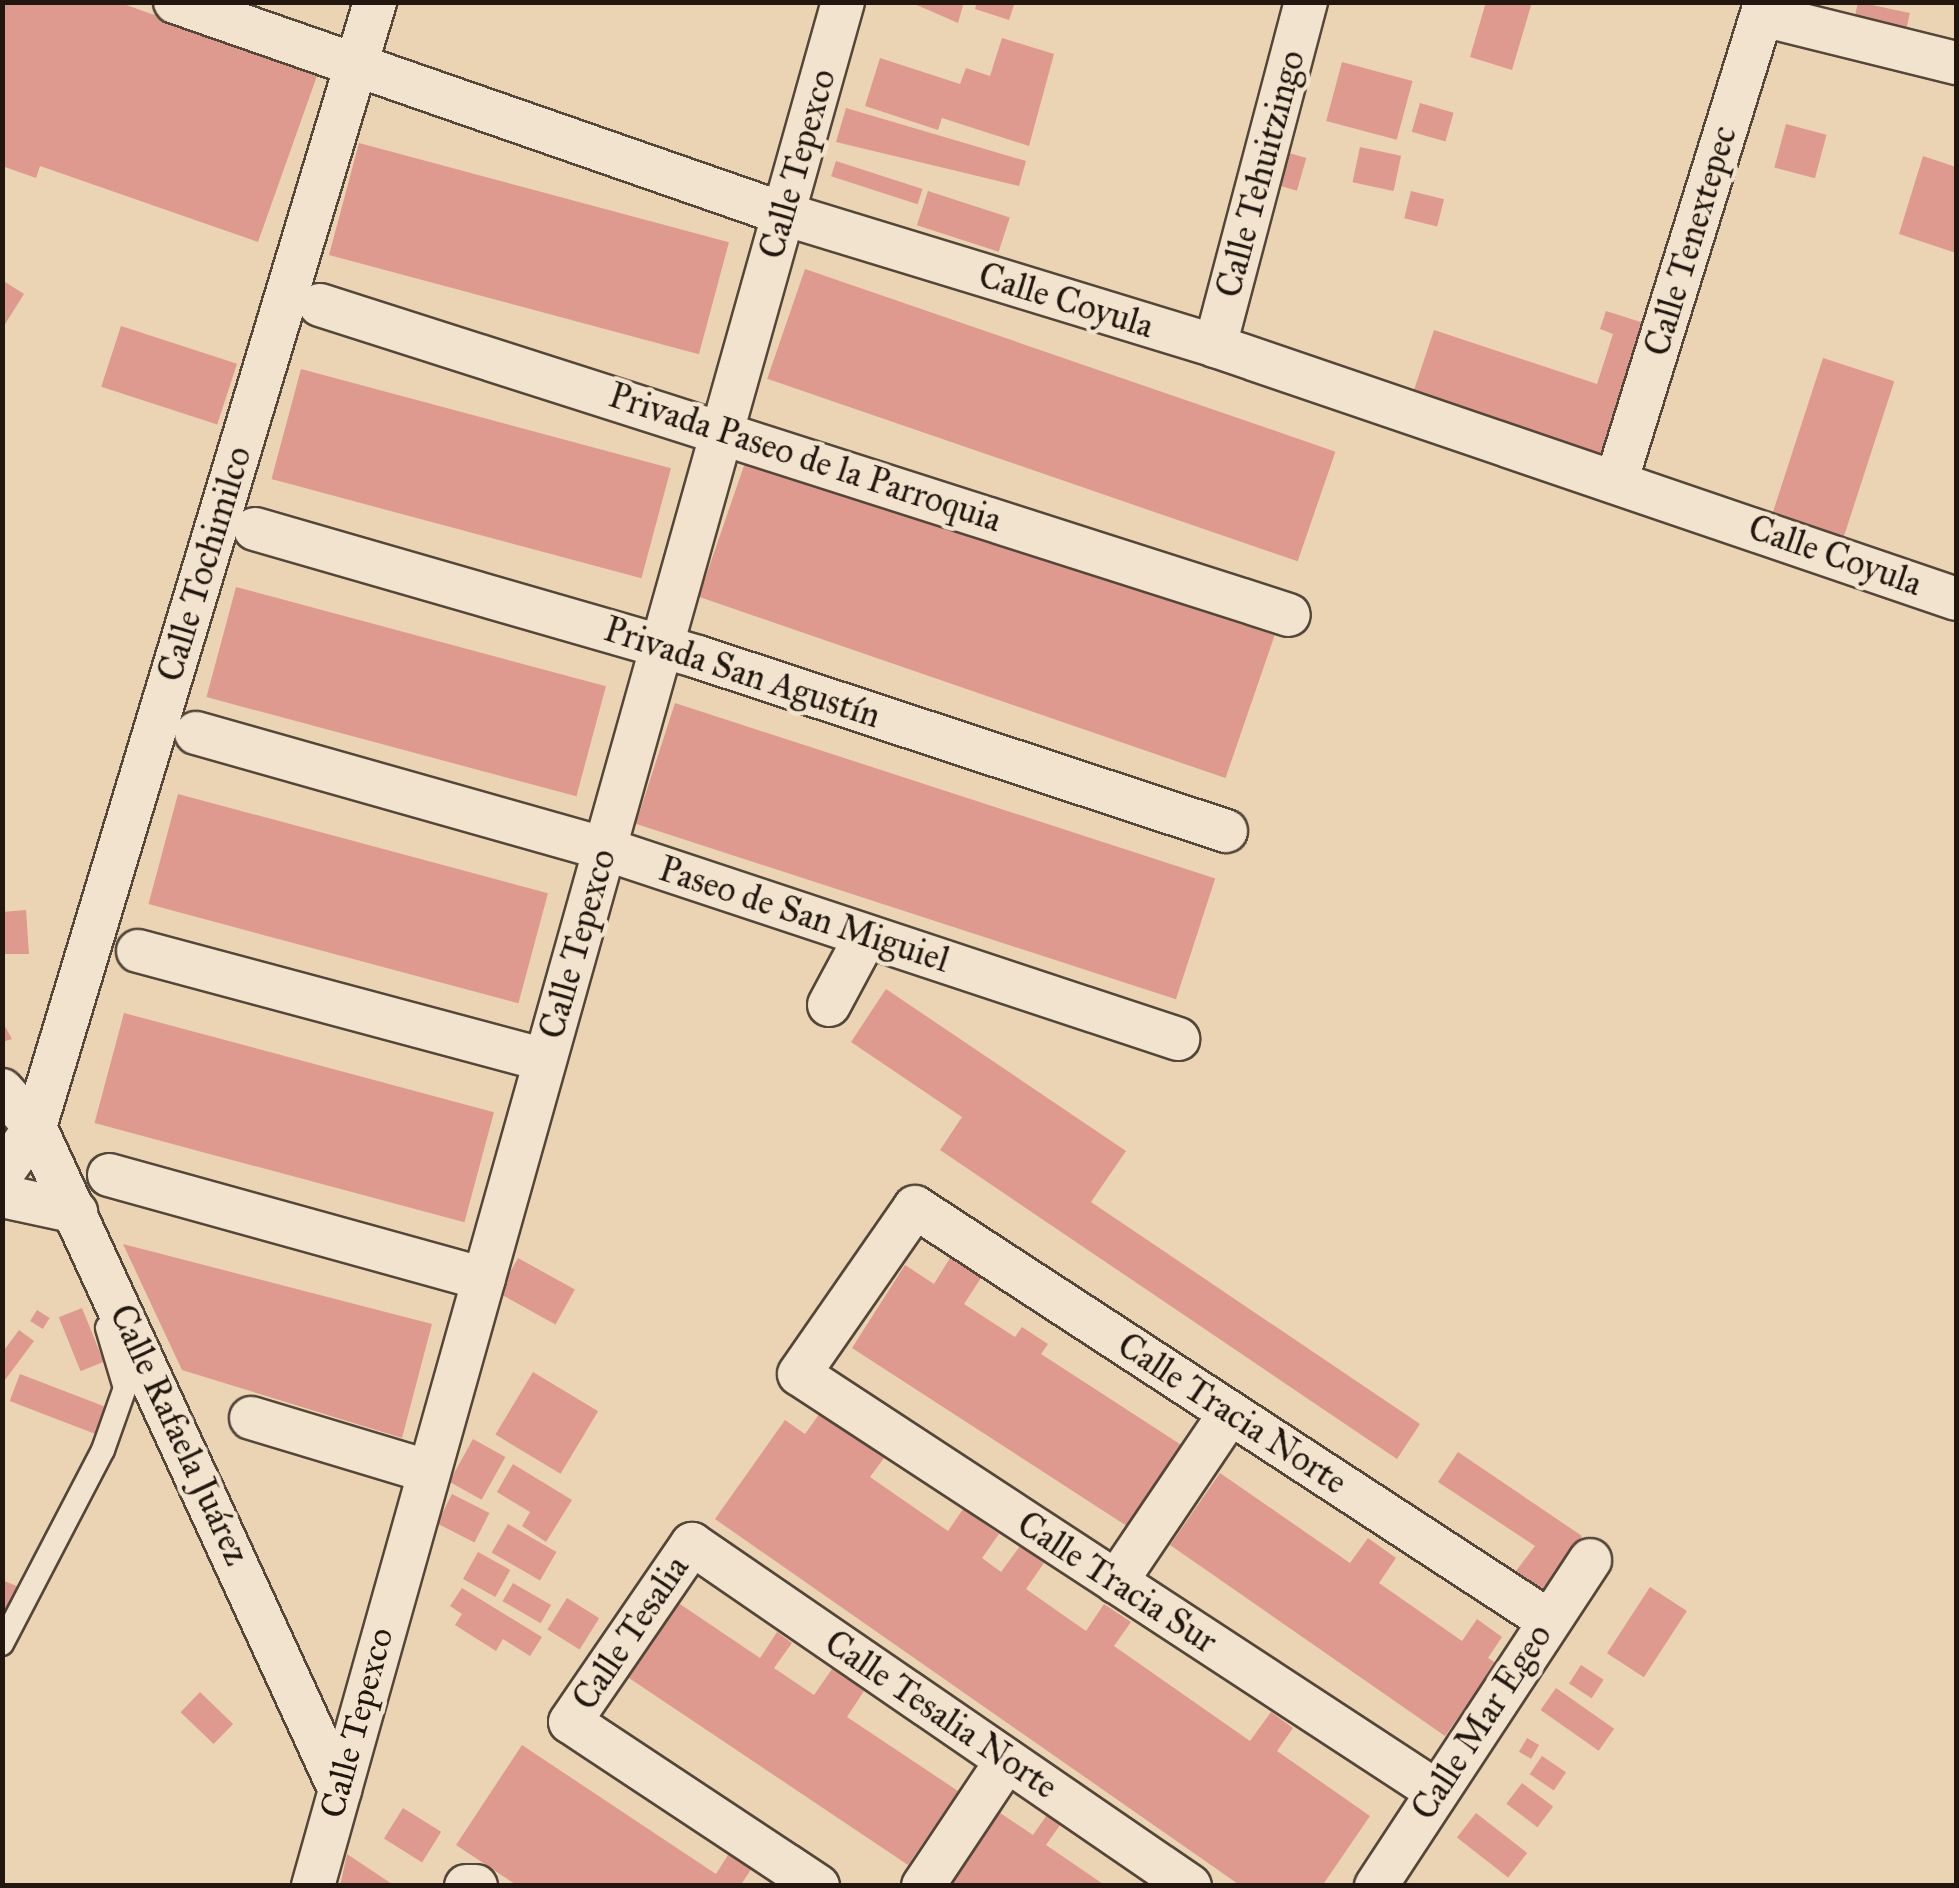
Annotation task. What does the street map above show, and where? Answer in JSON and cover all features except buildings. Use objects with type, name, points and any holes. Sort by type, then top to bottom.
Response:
[{"type":"street","name":"Calle Coyula","points":[[176,2],[784,214],[1215,346],[1617,480],[1956,599]]},
{"type":"street","name":"Calle Tochimilco","points":[[2,1174],[35,1126],[374,2]]},
{"type":"street","name":"Calle Tepexco","points":[[313,1886],[426,1471],[484,1279],[659,645],[843,2]]},
{"type":"street","name":"Calle Tehuitzingo","points":[[1215,346],[1306,2]]},
{"type":"street","points":[[1764,8],[1956,63]]},
{"type":"street","name":"Calle Tenextepec","points":[[1617,480],[1764,8]]},
{"type":"street","name":"Privada Paseo de la Parroquia","points":[[320,305],[722,430],[1288,615]]},
{"type":"street","name":"Privada San Agustín","points":[[254,529],[659,645],[1226,830]]},
{"type":"street","name":"Paseo de San Miguiel","points":[[196,733],[605,849],[1178,1039]]},
{"type":"street","points":[[829,1005],[866,936]]},
{"type":"street","points":[[138,951],[545,1060]]},
{"type":"street","name":"Calle Rafaela Juárez","points":[[2,1090],[35,1126],[340,1790]]},
{"type":"street","points":[[109,1174],[484,1279]]},
{"type":"street","points":[[2,1196],[82,1226]]},
{"type":"street","name":"Calle Tracia Norte","points":[[798,1374],[914,1207],[1549,1621]]},
{"type":"street","name":"Calle Tracia Sur","points":[[798,1374],[1436,1792]]},
{"type":"street","points":[[1116,1582],[1230,1413]]},
{"type":"street","points":[[251,1418],[426,1471]]},
{"type":"street","name":"Calle Tesalia","points":[[692,1544],[570,1722],[818,1886]]},
{"type":"street","name":"Calle Tesalia Norte","points":[[692,1544],[1190,1886]]},
{"type":"street","name":"Calle Mar Egeo","points":[[1376,1886],[1590,1560]]},
{"type":"street","points":[[923,1886],[1007,1760]]},
{"type":"street","points":[[466,1886],[476,1886]]},
{"type":"lane","points":[[2,1644],[103,1450],[124,1388],[92,1290],[82,1226]]}]
